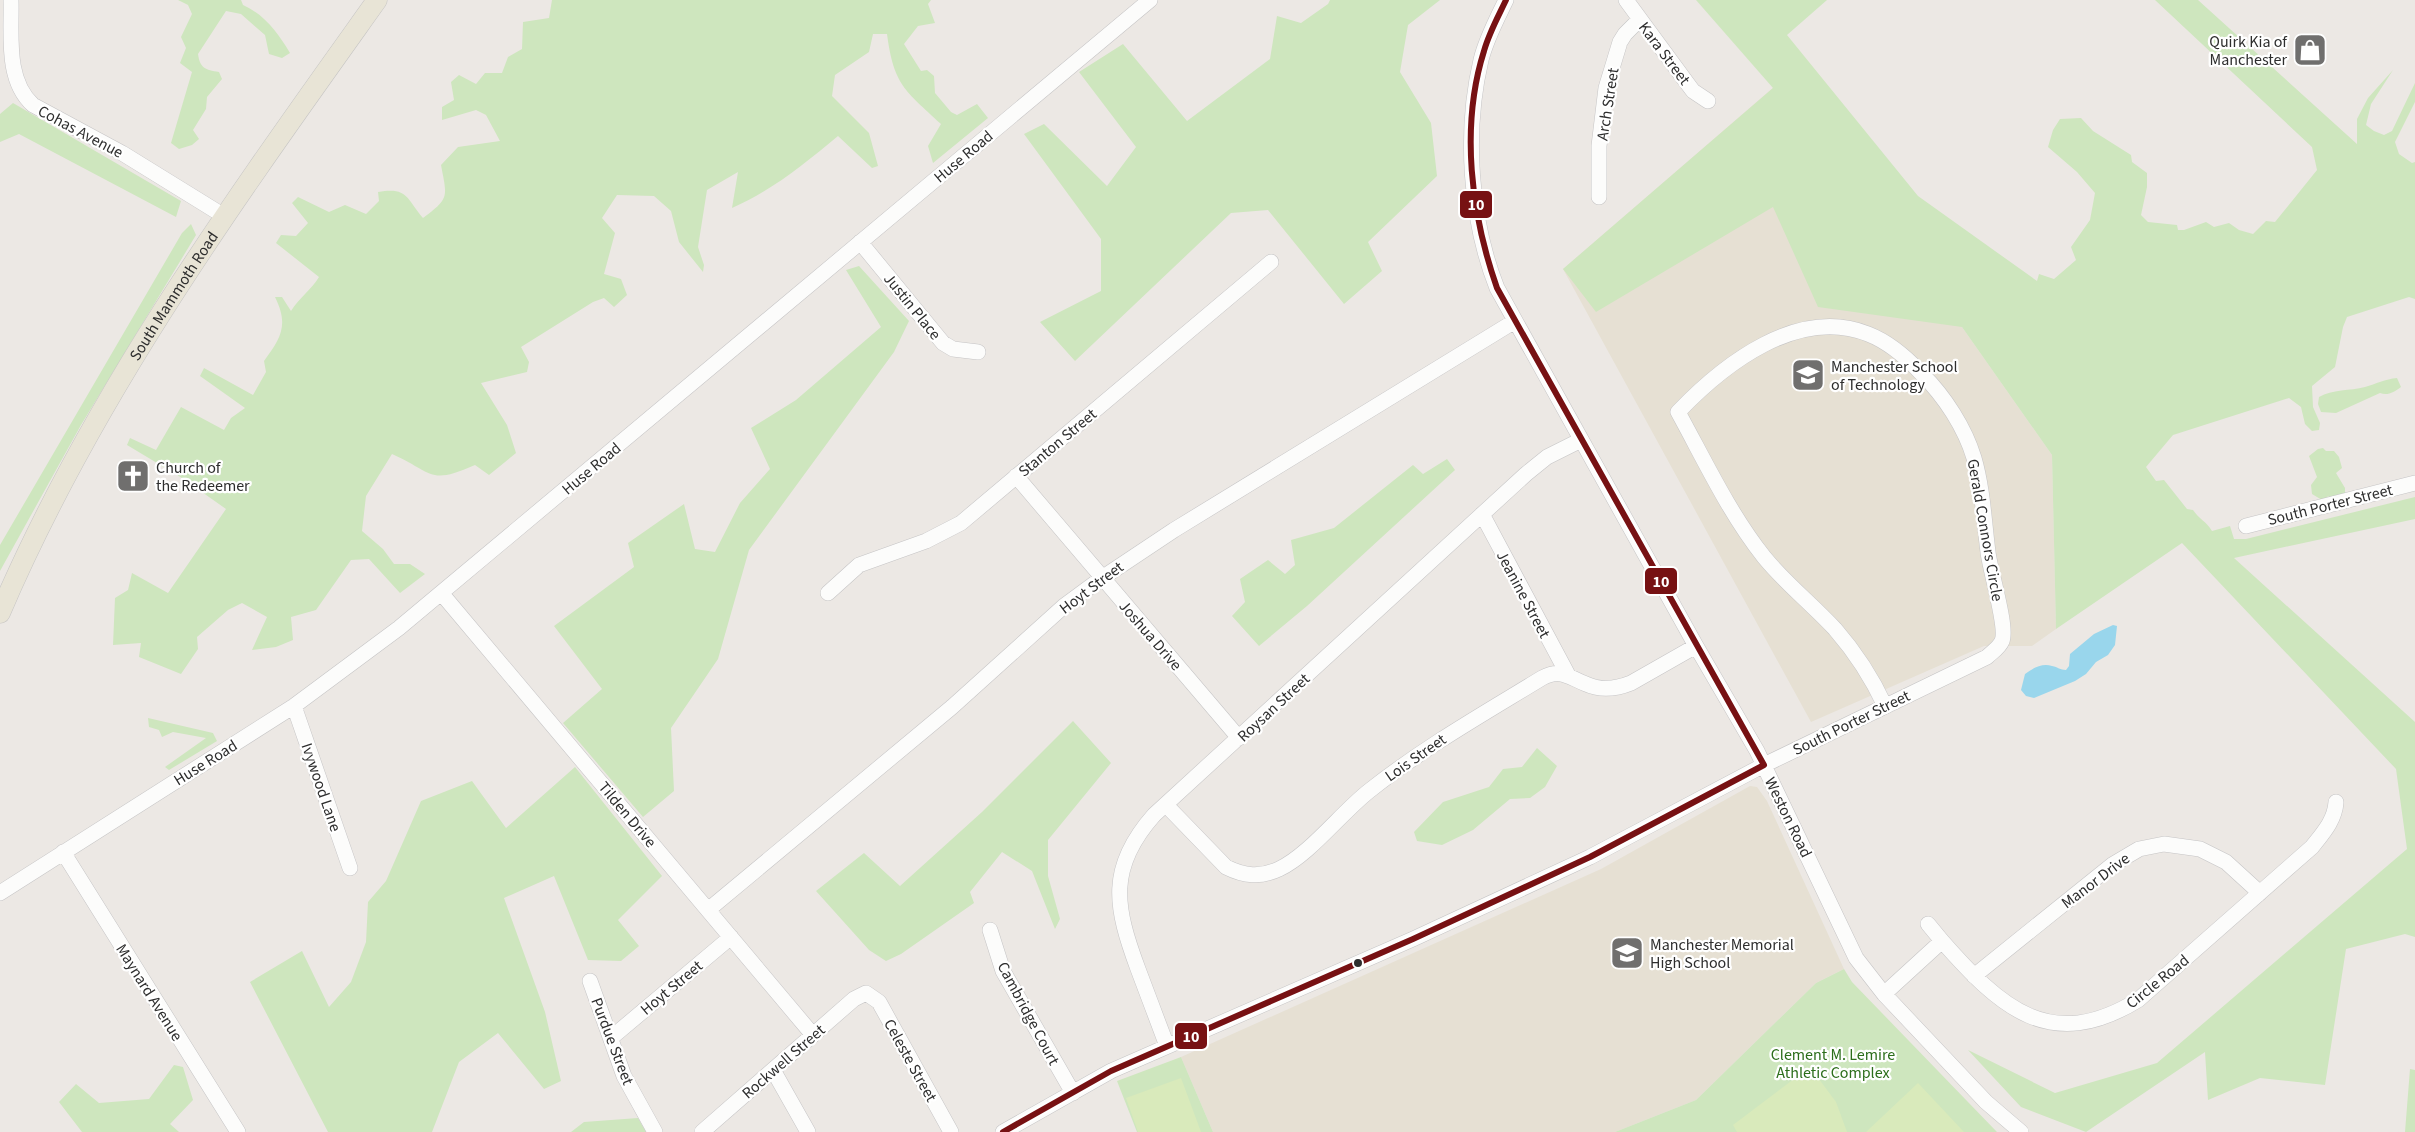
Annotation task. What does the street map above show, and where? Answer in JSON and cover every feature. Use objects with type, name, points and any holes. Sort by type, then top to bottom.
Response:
[{"type":"main road","name":"South Mammoth Road","points":[[0,613],[37,531],[152,328],[224,216],[377,0]]},
{"type":"street","name":"Cohas Avenue","points":[[11,0],[15,73],[17,85],[23,96],[33,105],[122,153],[224,216]]},
{"type":"street","name":"Huse Road","points":[[0,893],[294,706],[354,663],[442,594],[1150,0]]},
{"type":"street","name":"Weston Road","points":[[1506,0],[1482,58],[1474,96],[1476,212],[1484,254],[1497,288],[1764,765],[1849,945],[1864,970],[1986,1102],[2021,1132]]},
{"type":"street","name":"Kara Street","points":[[1626,0],[1694,91],[1708,101]]},
{"type":"street","name":"Arch Street","points":[[1599,197],[1599,146],[1606,88],[1620,42],[1640,19]]},
{"type":"street","name":"Justin Place","points":[[860,242],[943,343],[953,349],[978,352]]},
{"type":"street","name":"Stanton Street","points":[[828,593],[859,565],[951,530],[976,512],[1271,262]]},
{"type":"street","name":"Hoyt Street","points":[[708,909],[952,707],[1064,606],[1102,578],[1174,530],[1515,321]]},
{"type":"street","name":"Gerald Connors Circle","points":[[1885,706],[1863,665],[1834,629],[1780,577],[1745,532],[1720,491],[1678,412],[1701,388],[1730,364],[1773,341],[1825,326],[1853,329],[1882,341],[1904,357],[1928,380],[1945,401],[1974,457],[1985,515],[1993,581],[2005,628],[2003,640],[1987,657]]},
{"type":"street","name":"Roysan Street","points":[[1167,1046],[1119,911],[1119,893],[1126,859],[1138,836],[1166,805],[1482,514],[1537,465],[1563,448],[1581,440]]},
{"type":"street","name":"Joshua Drive","points":[[1016,476],[1239,738]]},
{"type":"street","name":"South Porter Street","points":[[2246,526],[2415,483]]},
{"type":"street","name":"Jeanine Street","points":[[1482,514],[1567,673]]},
{"type":"street","name":"Tilden Drive","points":[[442,594],[813,1035]]},
{"type":"street","points":[[1567,673],[1586,684],[1598,687],[1620,687],[1632,683],[1696,646]]},
{"type":"street","name":"South Porter Street","points":[[1003,1132],[1112,1071],[1413,939],[1590,857],[1764,765],[1987,657]]},
{"type":"street","name":"Lois Street","points":[[1166,805],[1226,867],[1251,876],[1277,870],[1298,856],[1366,793],[1427,747],[1542,678],[1550,674],[1567,673]]},
{"type":"street","name":"Ivywood Lane","points":[[294,706],[350,868]]},
{"type":"street","name":"Circle Road","points":[[1928,924],[1974,976],[2000,1001],[2021,1012],[2063,1023],[2078,1023],[2114,1014],[2138,1000],[2312,847],[2326,830],[2334,813],[2336,802]]},
{"type":"street","name":"Manor Drive","points":[[1974,976],[2112,865],[2139,849],[2164,844],[2200,849],[2226,862],[2260,893]]},
{"type":"street","name":"Maynard Avenue","points":[[63,852],[237,1132]]},
{"type":"street","name":"Cambridge Court","points":[[990,930],[1003,971],[1073,1093]]},
{"type":"street","name":"Hoyt Street","points":[[611,1038],[731,937]]},
{"type":"street","points":[[1884,994],[1942,941]]},
{"type":"street","name":"Purdue Street","points":[[590,981],[624,1076],[655,1132]]},
{"type":"street","name":"Rockwell Street","points":[[702,1132],[854,999],[866,993]]},
{"type":"street","name":"Celeste Street","points":[[866,993],[879,1002],[951,1132]]},
{"type":"street","points":[[773,1070],[808,1132]]},
{"type":"shaded area","name":"Manchester School of Technology","points":[[1781,81],[1962,327],[2052,455],[2056,629],[2032,646],[1984,646],[1811,722],[1563,269]]},
{"type":"shaded area","name":"Manchester Memorial High School","points":[[1750,786],[1757,787],[1767,801],[1844,969],[1816,983],[1696,1100],[1615,1132],[1213,1132],[1181,1057],[1601,869]]},
{"type":"green space","points":[[178,0],[241,0],[243,5],[270,25],[290,53],[282,58],[269,54],[265,35],[241,14],[226,11],[198,54],[202,65],[219,72],[222,79],[207,97],[206,109],[193,130],[199,139],[192,145],[179,149],[171,143],[192,72],[180,63],[186,48],[181,37],[192,14],[188,5]]},
{"type":"green space","points":[[552,0],[931,0],[928,4],[935,23],[918,26],[904,44],[921,71],[927,70],[934,76],[935,93],[951,112],[957,115],[977,104],[988,118],[933,163],[928,146],[941,124],[903,86],[893,65],[887,34],[873,34],[869,52],[835,75],[832,96],[869,133],[878,166],[872,168],[838,136],[775,185],[732,208],[738,172],[707,190],[698,247],[704,265],[703,272],[679,242],[671,211],[654,196],[617,195],[602,218],[615,233],[604,274],[621,279],[627,295],[614,307],[604,298],[593,302],[521,347],[529,362],[527,372],[481,383],[507,425],[516,453],[489,475],[475,465],[448,475],[431,474],[392,454],[366,496],[362,531],[383,549],[394,564],[410,564],[425,574],[400,593],[369,559],[351,560],[316,610],[291,617],[293,640],[276,647],[252,650],[267,617],[242,603],[228,610],[197,637],[198,649],[181,674],[139,657],[141,643],[113,645],[115,598],[128,590],[132,573],[168,593],[226,509],[182,478],[127,445],[130,438],[156,450],[181,407],[224,430],[231,418],[245,408],[200,376],[204,368],[253,395],[266,372],[264,361],[281,331],[282,316],[275,297],[282,297],[291,311],[319,277],[276,243],[281,235],[296,236],[308,223],[292,203],[298,197],[329,212],[345,205],[366,214],[379,201],[378,192],[395,191],[405,196],[423,218],[432,211],[442,201],[445,191],[441,165],[458,147],[500,141],[486,115],[476,110],[442,120],[442,107],[454,100],[451,82],[459,75],[476,84],[485,73],[502,73],[508,57],[522,49],[523,22],[549,18]]},
{"type":"green space","points":[[1330,0],[1440,0],[1408,25],[1400,72],[1431,123],[1437,176],[1368,242],[1382,271],[1344,304],[1268,210],[1231,213],[1075,361],[1040,322],[1101,291],[1101,239],[1024,134],[1044,124],[1107,186],[1136,147],[1079,72],[1123,44],[1187,121],[1270,59],[1277,16],[1301,23],[1328,4]]},
{"type":"green space","points":[[1696,0],[1827,0],[1787,35],[1918,196],[2037,281],[2039,274],[2054,279],[2076,260],[2071,247],[2090,220],[2095,193],[2077,172],[2048,147],[2053,130],[2060,119],[2081,118],[2093,131],[2131,155],[2132,162],[2147,173],[2147,187],[2141,215],[2148,222],[2177,225],[2178,230],[2206,222],[2214,227],[2229,223],[2239,230],[2253,234],[2266,221],[2275,222],[2317,170],[2312,147],[2155,0],[2198,0],[2357,144],[2357,119],[2368,98],[2393,70],[2371,104],[2366,125],[2374,131],[2384,135],[2392,131],[2415,83],[2415,102],[2395,142],[2399,154],[2412,163],[2415,162],[2415,299],[2409,297],[2347,317],[2335,367],[2312,386],[2313,407],[2320,423],[2319,430],[2312,431],[2305,424],[2301,407],[2289,398],[2173,435],[2146,467],[2156,481],[2164,480],[2187,509],[2193,510],[2212,531],[2230,526],[2234,539],[2246,539],[2415,497],[2415,519],[2234,558],[2415,722],[2415,937],[2405,934],[2346,949],[2325,1085],[2260,1078],[2208,1100],[2205,1052],[2086,1132],[2021,1107],[1968,1050],[2055,1093],[2157,1063],[2407,849],[2396,769],[2182,543],[2056,629],[2052,455],[1962,327],[1818,307],[1773,207],[1596,312],[1563,269],[1773,88]]},
{"type":"green space","points":[[13,103],[181,201],[176,217],[19,134],[0,142],[0,114]]},
{"type":"green space","points":[[191,224],[196,235],[81,425],[0,571],[0,545],[182,233]]},
{"type":"green space","points":[[859,266],[909,321],[894,352],[749,550],[718,659],[671,728],[674,791],[643,817],[563,723],[602,689],[554,626],[634,567],[628,543],[684,504],[695,549],[715,552],[740,503],[770,469],[751,428],[796,400],[881,327],[846,270]]},
{"type":"green space","points":[[2397,378],[2401,387],[2393,392],[2380,393],[2336,413],[2321,412],[2318,404],[2319,397],[2324,394],[2365,387]]},
{"type":"green space","points":[[2323,448],[2326,451],[2334,451],[2339,457],[2342,468],[2336,473],[2345,488],[2345,494],[2331,499],[2328,496],[2326,500],[2312,494],[2311,485],[2317,477],[2309,456]]},
{"type":"green space","points":[[1447,459],[1455,470],[1307,606],[1259,646],[1232,616],[1245,602],[1240,579],[1268,560],[1285,574],[1295,565],[1291,540],[1334,528],[1413,465],[1423,474]]},
{"type":"green space","points":[[148,718],[213,733],[217,741],[169,770],[165,767],[206,738],[173,732],[162,737],[159,730],[149,727]]},
{"type":"green space","points":[[1073,721],[1111,763],[1048,840],[1048,876],[1060,919],[1055,929],[1032,871],[1002,852],[970,892],[974,903],[901,954],[886,961],[869,950],[816,891],[864,853],[900,886],[982,812]]},
{"type":"green space","points":[[1537,748],[1557,766],[1545,787],[1530,798],[1510,799],[1473,830],[1442,845],[1417,841],[1414,832],[1443,802],[1489,787],[1503,769],[1522,767]]},
{"type":"green space","points":[[575,767],[662,876],[618,920],[639,946],[621,961],[588,960],[554,876],[504,898],[545,1012],[561,1081],[544,1089],[498,1033],[459,1062],[432,1132],[328,1132],[250,982],[302,951],[329,1007],[351,982],[366,942],[368,902],[386,881],[421,801],[472,781],[506,828]]},
{"type":"green space","name":"Clement M. Lemire Athletic Complex","points":[[1844,969],[1852,982],[1997,1132],[1615,1132],[1696,1100],[1816,983]]},
{"type":"green space","points":[[1181,1057],[1213,1132],[1137,1132],[1117,1081]]},
{"type":"green space","points":[[174,1065],[183,1067],[193,1100],[170,1124],[179,1132],[82,1132],[59,1102],[76,1084],[99,1103],[149,1099]]},
{"type":"green space","points":[[1810,1067],[1836,1102],[1847,1132],[1737,1132],[1733,1125]]},
{"type":"green space","points":[[2410,1069],[2415,1070],[2415,1132],[2405,1132]]},
{"type":"green space","points":[[1181,1078],[1201,1132],[1138,1132],[1126,1098]]},
{"type":"green space","points":[[1918,1083],[1964,1132],[1866,1132]]},
{"type":"green space","points":[[638,1118],[646,1132],[571,1132],[584,1122]]},
{"type":"water","points":[[2113,625],[2117,626],[2115,645],[2108,655],[2096,662],[2086,674],[2034,698],[2026,696],[2021,690],[2025,674],[2045,665],[2066,670],[2069,666],[2070,654],[2094,634]]},
{"type":"transit line","name":"10","points":[[1506,0],[1484,51],[1472,110],[1471,140],[1475,201],[1488,260],[1497,288],[1764,765]]},
{"type":"transit line","name":"10","points":[[1003,1132],[1111,1071],[1413,939],[1590,857],[1764,765]]},
{"type":"place","name":"Quirk Kia of Manchester","points":[[2310,50]]},
{"type":"place","name":"Manchester School of Technology","points":[[1808,375]]},
{"type":"place","name":"Church of the Redeemer","points":[[133,476]]},
{"type":"place","name":"Manchester Memorial High School","points":[[1627,953]]}]
